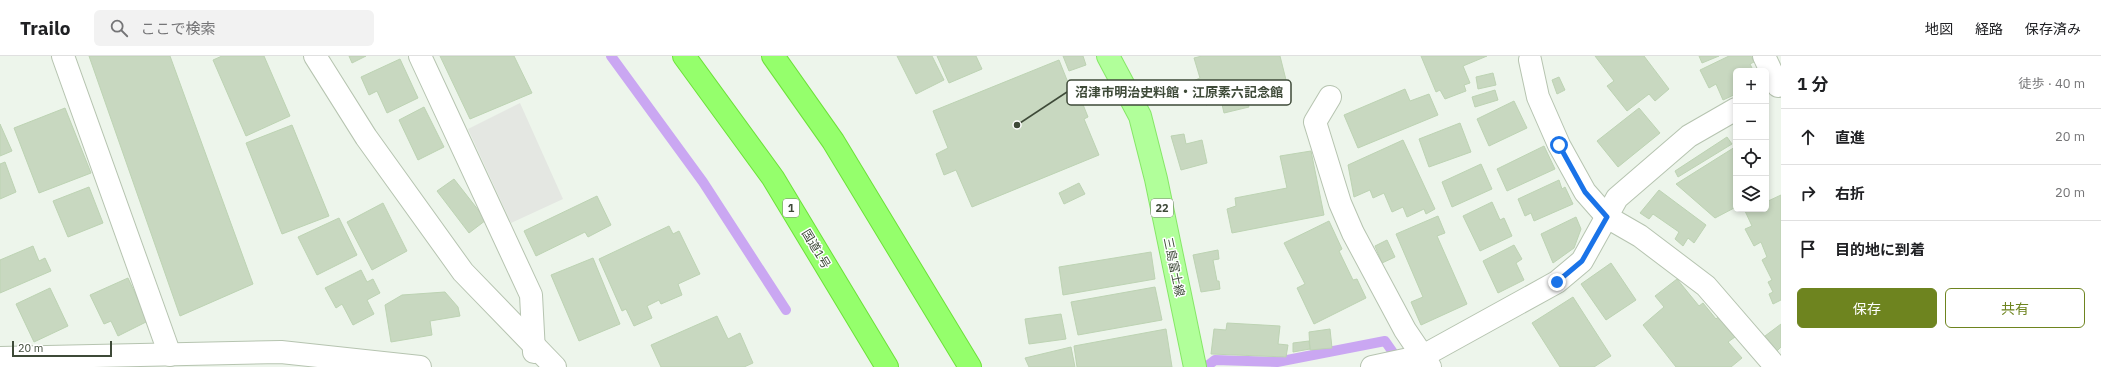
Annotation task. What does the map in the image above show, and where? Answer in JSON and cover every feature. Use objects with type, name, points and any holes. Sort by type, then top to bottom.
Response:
[{"type":"highway","name":"国道1号","points":[[684,56],[773,178],[887,367]]},
{"type":"highway","points":[[773,56],[833,141],[970,367]]},
{"type":"main road","name":"三島富士線","points":[[1108,56],[1140,116],[1156,179],[1195,367]]},
{"type":"street","points":[[63,56],[170,354]]},
{"type":"street","points":[[315,56],[366,137],[463,272],[534,357],[554,367]]},
{"type":"street","points":[[420,56],[531,296],[534,357]]},
{"type":"street","points":[[1764,56],[1775,88]]},
{"type":"street","points":[[1530,60],[1538,97],[1559,145],[1585,192],[1607,217],[1640,236],[1706,286],[1776,367]]},
{"type":"street","points":[[1330,97],[1315,122],[1340,203],[1405,330],[1426,361]]},
{"type":"street","points":[[1372,367],[1426,361],[1557,282],[1582,261],[1617,198],[1689,136],[1733,111]]},
{"type":"street","points":[[0,358],[281,352],[420,367]]},
{"type":"shaded area","points":[[520,103],[563,199],[511,223],[468,129]]},
{"type":"building","points":[[89,56],[170,56],[253,284],[180,316]]},
{"type":"building","points":[[222,56],[264,56],[290,116],[246,136],[213,60]]},
{"type":"building","points":[[349,56],[366,56],[352,63]]},
{"type":"building","points":[[440,56],[514,56],[532,93],[470,119]]},
{"type":"building","points":[[897,56],[932,56],[944,80],[916,94]]},
{"type":"building","points":[[937,56],[976,56],[982,69],[949,83]]},
{"type":"building","points":[[1063,56],[1083,56],[1086,65],[1069,71]]},
{"type":"building","points":[[1202,56],[1280,56],[1287,84],[1246,95],[1249,107],[1224,113],[1221,100],[1206,105],[1203,93],[1198,95],[1193,81],[1200,78],[1194,58]]},
{"type":"building","points":[[1421,56],[1487,56],[1463,66],[1470,83],[1464,85],[1466,91],[1445,99],[1440,90],[1436,92]]},
{"type":"building","points":[[1595,56],[1644,56],[1669,89],[1655,101],[1649,94],[1627,111],[1607,86],[1614,81]]},
{"type":"building","points":[[1699,56],[1719,56],[1702,63]]},
{"type":"building","points":[[1729,56],[1751,56],[1754,62],[1750,64],[1752,68],[1733,68],[1733,95],[1723,100],[1716,84],[1709,88],[1700,70]]},
{"type":"building","points":[[400,59],[418,98],[387,113],[377,91],[369,95],[361,77]]},
{"type":"building","points":[[1059,60],[1075,100],[1080,97],[1088,117],[1084,119],[1099,155],[972,207],[956,170],[944,175],[936,154],[948,148],[933,111]]},
{"type":"building","points":[[1493,73],[1496,85],[1478,89],[1476,77]]},
{"type":"building","points":[[1559,77],[1565,90],[1557,94],[1552,80]]},
{"type":"building","points":[[1405,89],[1410,101],[1429,94],[1438,115],[1358,148],[1344,115]]},
{"type":"building","points":[[1495,90],[1498,100],[1475,107],[1472,97]]},
{"type":"building","points":[[1514,101],[1527,128],[1489,146],[1477,119]]},
{"type":"building","points":[[424,107],[444,147],[418,160],[399,120]]},
{"type":"building","points":[[65,108],[91,173],[39,193],[14,128]]},
{"type":"building","points":[[1639,108],[1660,133],[1618,167],[1597,141]]},
{"type":"building","points":[[1460,123],[1471,152],[1429,167],[1419,139]]},
{"type":"building","points":[[0,124],[12,151],[0,156]]},
{"type":"building","points":[[292,125],[329,216],[282,234],[246,143]]},
{"type":"building","points":[[1184,134],[1186,144],[1202,140],[1207,163],[1181,170],[1171,136]]},
{"type":"building","points":[[1727,137],[1732,144],[1678,177],[1675,171]]},
{"type":"building","points":[[1403,140],[1435,209],[1426,214],[1424,209],[1407,217],[1403,207],[1392,212],[1384,193],[1373,198],[1370,190],[1354,197],[1348,165]]},
{"type":"building","points":[[1544,146],[1555,169],[1507,191],[1497,169]]},
{"type":"building","points":[[1733,148],[1733,209],[1715,218],[1676,184]]},
{"type":"building","points":[[1311,151],[1324,215],[1232,233],[1227,209],[1236,206],[1235,198],[1287,188],[1280,156]]},
{"type":"building","points":[[5,162],[16,192],[0,199],[0,164]]},
{"type":"building","points":[[1481,164],[1492,189],[1452,207],[1442,182]]},
{"type":"building","points":[[454,179],[486,220],[469,233],[437,191]]},
{"type":"building","points":[[1559,180],[1562,189],[1565,187],[1573,204],[1534,221],[1531,213],[1525,216],[1518,199]]},
{"type":"building","points":[[1079,183],[1085,194],[1064,204],[1059,193]]},
{"type":"building","points":[[89,187],[103,223],[68,237],[53,201]]},
{"type":"building","points":[[1659,190],[1706,225],[1694,243],[1688,238],[1683,246],[1675,239],[1679,232],[1653,214],[1649,219],[1640,213]]},
{"type":"building","points":[[1781,195],[1781,300],[1773,304],[1769,294],[1773,292],[1768,282],[1772,280],[1762,260],[1767,257],[1761,242],[1754,246],[1745,229],[1752,226],[1745,212],[1769,212],[1769,201]]},
{"type":"building","points":[[597,196],[611,225],[588,237],[585,232],[536,256],[524,231]]},
{"type":"building","points":[[1492,202],[1500,220],[1504,218],[1512,236],[1480,251],[1463,216]]},
{"type":"building","points":[[383,203],[407,251],[372,270],[347,222]]},
{"type":"building","points":[[1438,216],[1445,233],[1437,236],[1467,304],[1421,325],[1411,302],[1423,297],[1396,234]]},
{"type":"building","points":[[1576,217],[1581,229],[1574,248],[1553,263],[1541,234]]},
{"type":"building","points":[[339,218],[357,255],[317,275],[298,237]]},
{"type":"building","points":[[1329,221],[1342,249],[1339,251],[1353,280],[1357,279],[1366,298],[1314,324],[1297,288],[1305,284],[1284,243]]},
{"type":"building","points":[[669,226],[673,234],[679,231],[700,274],[678,284],[682,295],[661,304],[659,300],[647,306],[652,318],[634,326],[626,309],[622,311],[599,259]]},
{"type":"building","points":[[1387,240],[1395,257],[1382,263],[1375,246]]},
{"type":"building","points":[[1514,245],[1522,259],[1516,263],[1524,280],[1498,293],[1483,261]]},
{"type":"building","points":[[33,246],[39,261],[45,258],[51,271],[0,293],[0,260]]},
{"type":"building","points":[[1218,250],[1219,259],[1213,260],[1220,289],[1201,292],[1193,255]]},
{"type":"building","points":[[1151,252],[1155,279],[1063,295],[1059,267]]},
{"type":"building","points":[[593,258],[620,324],[579,341],[551,275]]},
{"type":"building","points":[[1611,263],[1636,300],[1606,320],[1581,284]]},
{"type":"building","points":[[361,270],[367,282],[373,279],[380,293],[367,300],[374,314],[353,325],[342,304],[336,308],[325,288]]},
{"type":"building","points":[[128,278],[148,321],[118,336],[111,321],[104,324],[90,295]]},
{"type":"building","points":[[1677,279],[1699,306],[1703,303],[1716,319],[1718,317],[1735,337],[1728,342],[1742,358],[1731,367],[1676,367],[1643,325],[1664,307],[1655,296]]},
{"type":"building","points":[[1155,287],[1162,320],[1078,335],[1071,302]]},
{"type":"building","points":[[50,288],[68,326],[34,342],[16,304]]},
{"type":"building","points":[[445,292],[458,307],[460,316],[430,321],[432,335],[391,342],[385,305],[402,295]]},
{"type":"building","points":[[1573,297],[1611,356],[1594,367],[1560,367],[1532,323]]},
{"type":"building","points":[[1061,314],[1066,339],[1029,344],[1025,319]]},
{"type":"building","points":[[717,316],[728,339],[740,333],[753,363],[744,367],[661,367],[651,345]]},
{"type":"building","points":[[1227,323],[1280,326],[1278,344],[1288,345],[1286,357],[1211,354],[1214,329],[1226,330]]},
{"type":"building","points":[[1781,324],[1781,347],[1777,351],[1765,336]]},
{"type":"building","points":[[1166,329],[1172,367],[1077,367],[1074,346]]},
{"type":"building","points":[[1330,329],[1332,348],[1310,350],[1309,332]]},
{"type":"building","points":[[1309,341],[1310,349],[1293,352],[1293,343]]},
{"type":"building","points":[[1071,347],[1075,367],[1029,367],[1025,358]]},
{"type":"waterway","points":[[611,56],[703,182],[786,310]]},
{"type":"waterway","points":[[1206,367],[1215,360],[1277,362],[1385,341],[1399,361]]},
{"type":"place","name":"沼津市明治史料館・江原素六記念館","points":[[1017,125]]},
{"type":"route","points":[[1557,282],[1582,261],[1607,217],[1585,192],[1559,145]]}]
